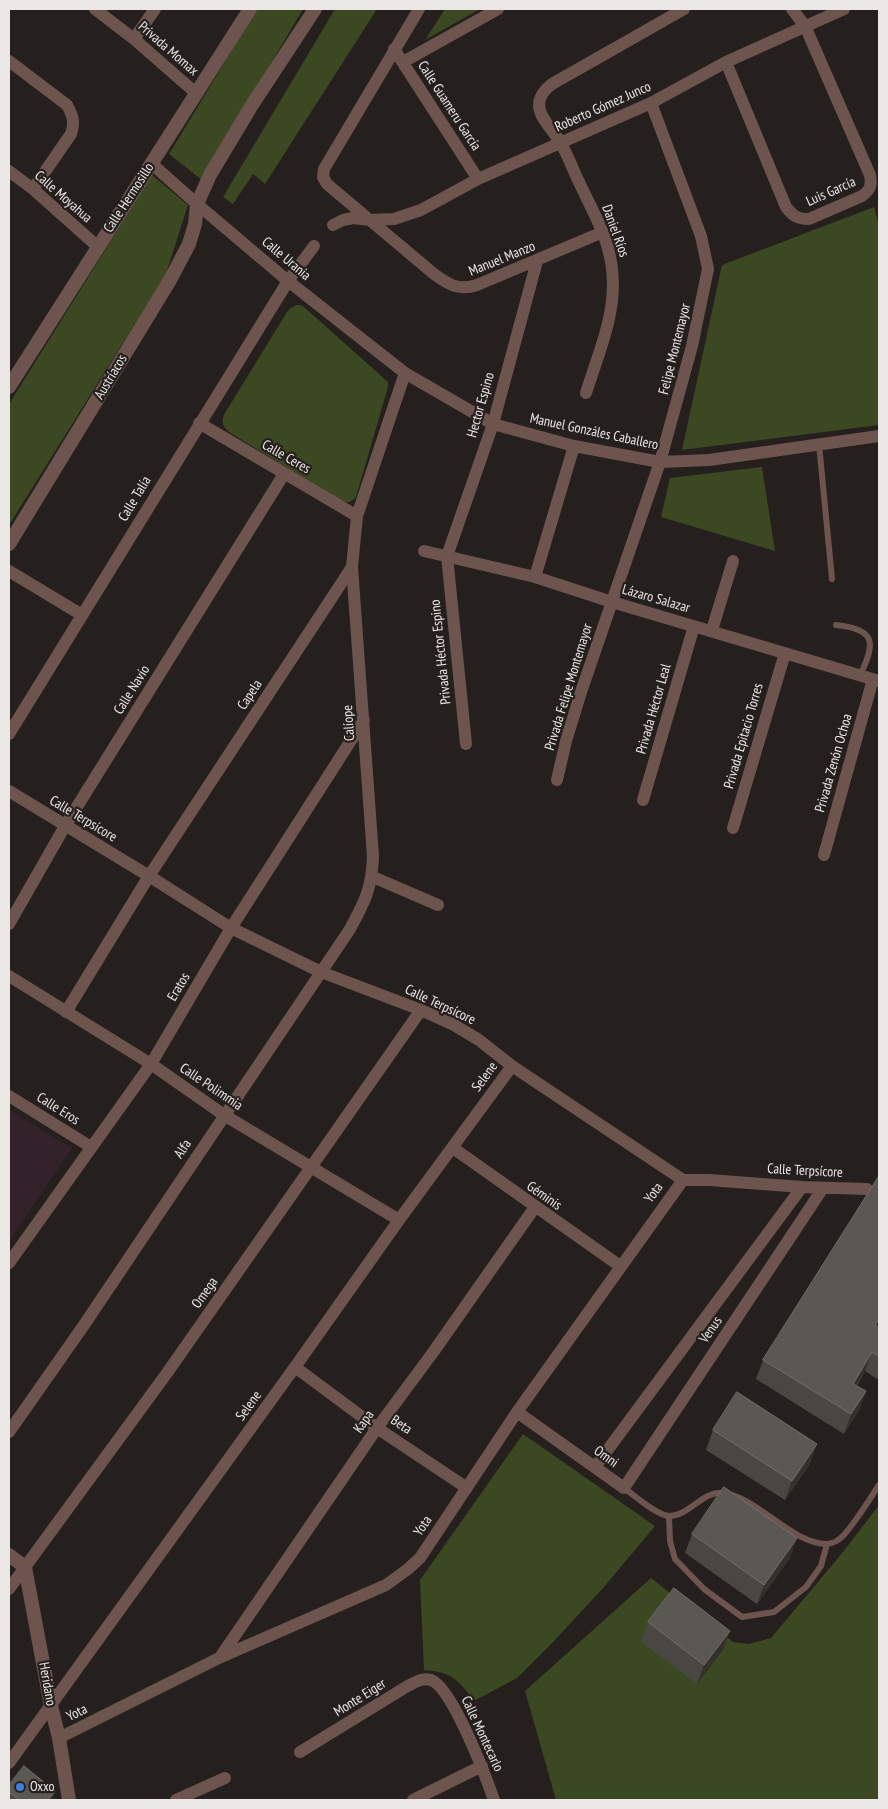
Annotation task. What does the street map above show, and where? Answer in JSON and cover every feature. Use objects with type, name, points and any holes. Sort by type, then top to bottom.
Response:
[{"type":"street","name":"Privada Momax","points":[[95,9],[134,39],[197,94]]},
{"type":"street","points":[[134,39],[155,9]]},
{"type":"street","name":"Calle Hermosillo","points":[[9,387],[97,246],[152,164],[250,9]]},
{"type":"street","points":[[197,204],[210,175],[252,105],[315,9]]},
{"type":"street","points":[[370,220],[327,184],[323,177],[324,169],[419,9]]},
{"type":"street","points":[[403,62],[498,9]]},
{"type":"street","name":"Daniel Ríos","points":[[586,393],[611,315],[614,286],[613,262],[603,232],[561,142],[539,108],[539,100],[544,91],[552,84],[684,9]]},
{"type":"street","points":[[792,9],[805,26]]},
{"type":"street","name":"Roberto Gómez Junco","points":[[333,226],[343,220],[353,218],[370,220],[394,219],[421,210],[478,179],[651,103],[726,62],[844,9]]},
{"type":"street","name":"Luis García","points":[[726,62],[786,207],[792,215],[799,219],[809,219],[862,196],[869,191],[872,183],[870,175],[805,26]]},
{"type":"street","name":"Calle Guameru García","points":[[394,50],[478,179]]},
{"type":"street","points":[[9,61],[67,105],[73,116],[74,124],[71,134],[33,189]]},
{"type":"street","name":"Felipe Montemayor","points":[[612,602],[660,462],[692,346],[708,269],[701,236],[651,103]]},
{"type":"street","name":"Calle Urania","points":[[152,164],[288,281],[406,373]]},
{"type":"street","name":"Calle Moyahua","points":[[9,171],[33,189],[97,246]]},
{"type":"street","name":"Austríacos","points":[[9,544],[170,280],[189,244],[195,224],[197,204]]},
{"type":"street","name":"Manuel Manzo","points":[[370,220],[448,285],[458,288],[468,288],[603,232]]},
{"type":"street","name":"Calle Talía","points":[[9,734],[199,423],[288,281],[314,246]]},
{"type":"street","name":"Hector Espino","points":[[447,556],[492,424],[537,261]]},
{"type":"street","name":"Manuel Gonzáles Caballero","points":[[406,373],[492,424],[574,446],[660,462],[709,460],[879,436]]},
{"type":"street","name":"Capela","points":[[66,1012],[150,876],[352,567],[357,516],[406,373]]},
{"type":"street","name":"Calle Ceres","points":[[199,423],[357,516]]},
{"type":"street","points":[[535,577],[574,446]]},
{"type":"street","name":"Calle Navío","points":[[9,924],[65,826],[284,474]]},
{"type":"street","name":"Lázaro Salazar","points":[[424,551],[535,577],[612,602],[876,680]]},
{"type":"street","name":"Privada Héctor Espino","points":[[447,556],[466,744]]},
{"type":"street","points":[[712,630],[734,561]]},
{"type":"street","name":"Calíope","points":[[352,567],[372,831],[373,877]]},
{"type":"street","points":[[9,571],[82,616]]},
{"type":"street","name":"Privada Felipe Montemayor","points":[[558,780],[566,741],[612,602]]},
{"type":"street","name":"Privada Héctor Leal","points":[[643,800],[694,626]]},
{"type":"street","name":"Privada Epitacio Torres","points":[[733,828],[785,653]]},
{"type":"street","name":"Privada Zenón Ochoa","points":[[824,855],[876,680]]},
{"type":"street","name":"Eratos","points":[[9,1262],[150,1064],[231,928],[364,720]]},
{"type":"street","name":"Calle Terpsícore","points":[[9,791],[150,876],[231,928],[321,972],[421,1010],[454,1025],[479,1040],[512,1066],[683,1180],[709,1180],[802,1188],[867,1189]]},
{"type":"street","points":[[373,877],[438,905]]},
{"type":"street","name":"Alfa","points":[[9,1432],[84,1325],[354,922],[373,877]]},
{"type":"street","name":"Calle Polimmia","points":[[9,976],[150,1064],[224,1115],[399,1220]]},
{"type":"street","name":"Omega","points":[[9,1589],[167,1373],[421,1010]]},
{"type":"street","name":"Selene","points":[[9,1763],[295,1368],[399,1220],[512,1066]]},
{"type":"street","name":"Calle Eros","points":[[9,1096],[91,1147]]},
{"type":"street","name":"Géminis","points":[[453,1148],[620,1266]]},
{"type":"street","name":"Yota","points":[[60,1738],[221,1656],[386,1585],[408,1569],[420,1558],[517,1412],[683,1180]]},
{"type":"street","name":"Venus","points":[[595,1467],[802,1188]]},
{"type":"street","name":"Venus","points":[[624,1488],[823,1188]]},
{"type":"street","name":"Kapa","points":[[221,1656],[377,1428],[434,1351],[535,1207]]},
{"type":"street","name":"Beta","points":[[295,1368],[377,1428],[467,1488]]},
{"type":"street","name":"Omni","points":[[517,1412],[624,1488]]},
{"type":"street","points":[[9,1555],[24,1567]]},
{"type":"street","name":"Heridano","points":[[24,1567],[51,1706],[60,1738],[69,1800]]},
{"type":"street","name":"Monte Eiger","points":[[300,1752],[422,1679],[430,1679],[438,1683]]},
{"type":"street","name":"Calle Montecarlo","points":[[438,1683],[447,1695],[482,1766],[494,1800]]},
{"type":"street","points":[[413,1800],[482,1766]]},
{"type":"street","points":[[176,1800],[225,1778]]},
{"type":"lane","points":[[819,444],[832,580]]},
{"type":"lane","points":[[836,624],[854,627],[866,634],[871,645],[860,675]]},
{"type":"lane","points":[[827,1544],[821,1566],[806,1587],[774,1612],[742,1617],[704,1589],[675,1559],[670,1541],[668,1516],[681,1513],[714,1493],[726,1493],[744,1501],[809,1540],[827,1544],[838,1540],[846,1532],[879,1485]]},
{"type":"lane","name":"Omni","points":[[624,1488],[656,1511],[668,1516]]},
{"type":"shaded area","points":[[9,1110],[72,1148],[9,1242]]},
{"type":"green space","points":[[257,9],[303,9],[202,180],[169,154]]},
{"type":"green space","points":[[335,9],[377,9],[265,184],[253,174],[233,204],[223,197]]},
{"type":"green space","points":[[445,9],[480,9],[425,40]]},
{"type":"green space","points":[[152,175],[188,205],[166,274],[9,525],[9,404]]},
{"type":"green space","points":[[874,207],[879,225],[879,425],[682,450],[722,265]]},
{"type":"green space","points":[[296,305],[304,307],[388,382],[356,497],[351,501],[340,500],[229,432],[223,423],[225,413],[287,312]]},
{"type":"green space","points":[[762,467],[775,551],[661,517],[670,478]]},
{"type":"green space","points":[[523,1434],[655,1526],[604,1587],[517,1678],[474,1701],[453,1678],[441,1673],[424,1670],[420,1580]]},
{"type":"green space","points":[[879,1505],[879,1800],[556,1800],[525,1691],[651,1578],[733,1642],[749,1644],[771,1638],[843,1552]]},
{"type":"building","points":[[879,1176],[879,1319],[875,1325],[879,1328],[879,1356],[872,1352],[853,1384],[866,1391],[851,1414],[763,1360]]},
{"type":"building","points":[[737,1392],[817,1444],[792,1481],[713,1430]]},
{"type":"building","points":[[724,1487],[797,1538],[764,1585],[692,1534]]},
{"type":"building","points":[[674,1588],[730,1631],[704,1665],[648,1622]]},
{"type":"building","points":[[24,1766],[55,1791],[48,1800],[19,1800],[9,1792],[9,1785]]},
{"type":"place","name":"Oxxo","points":[[20,1787]]}]
